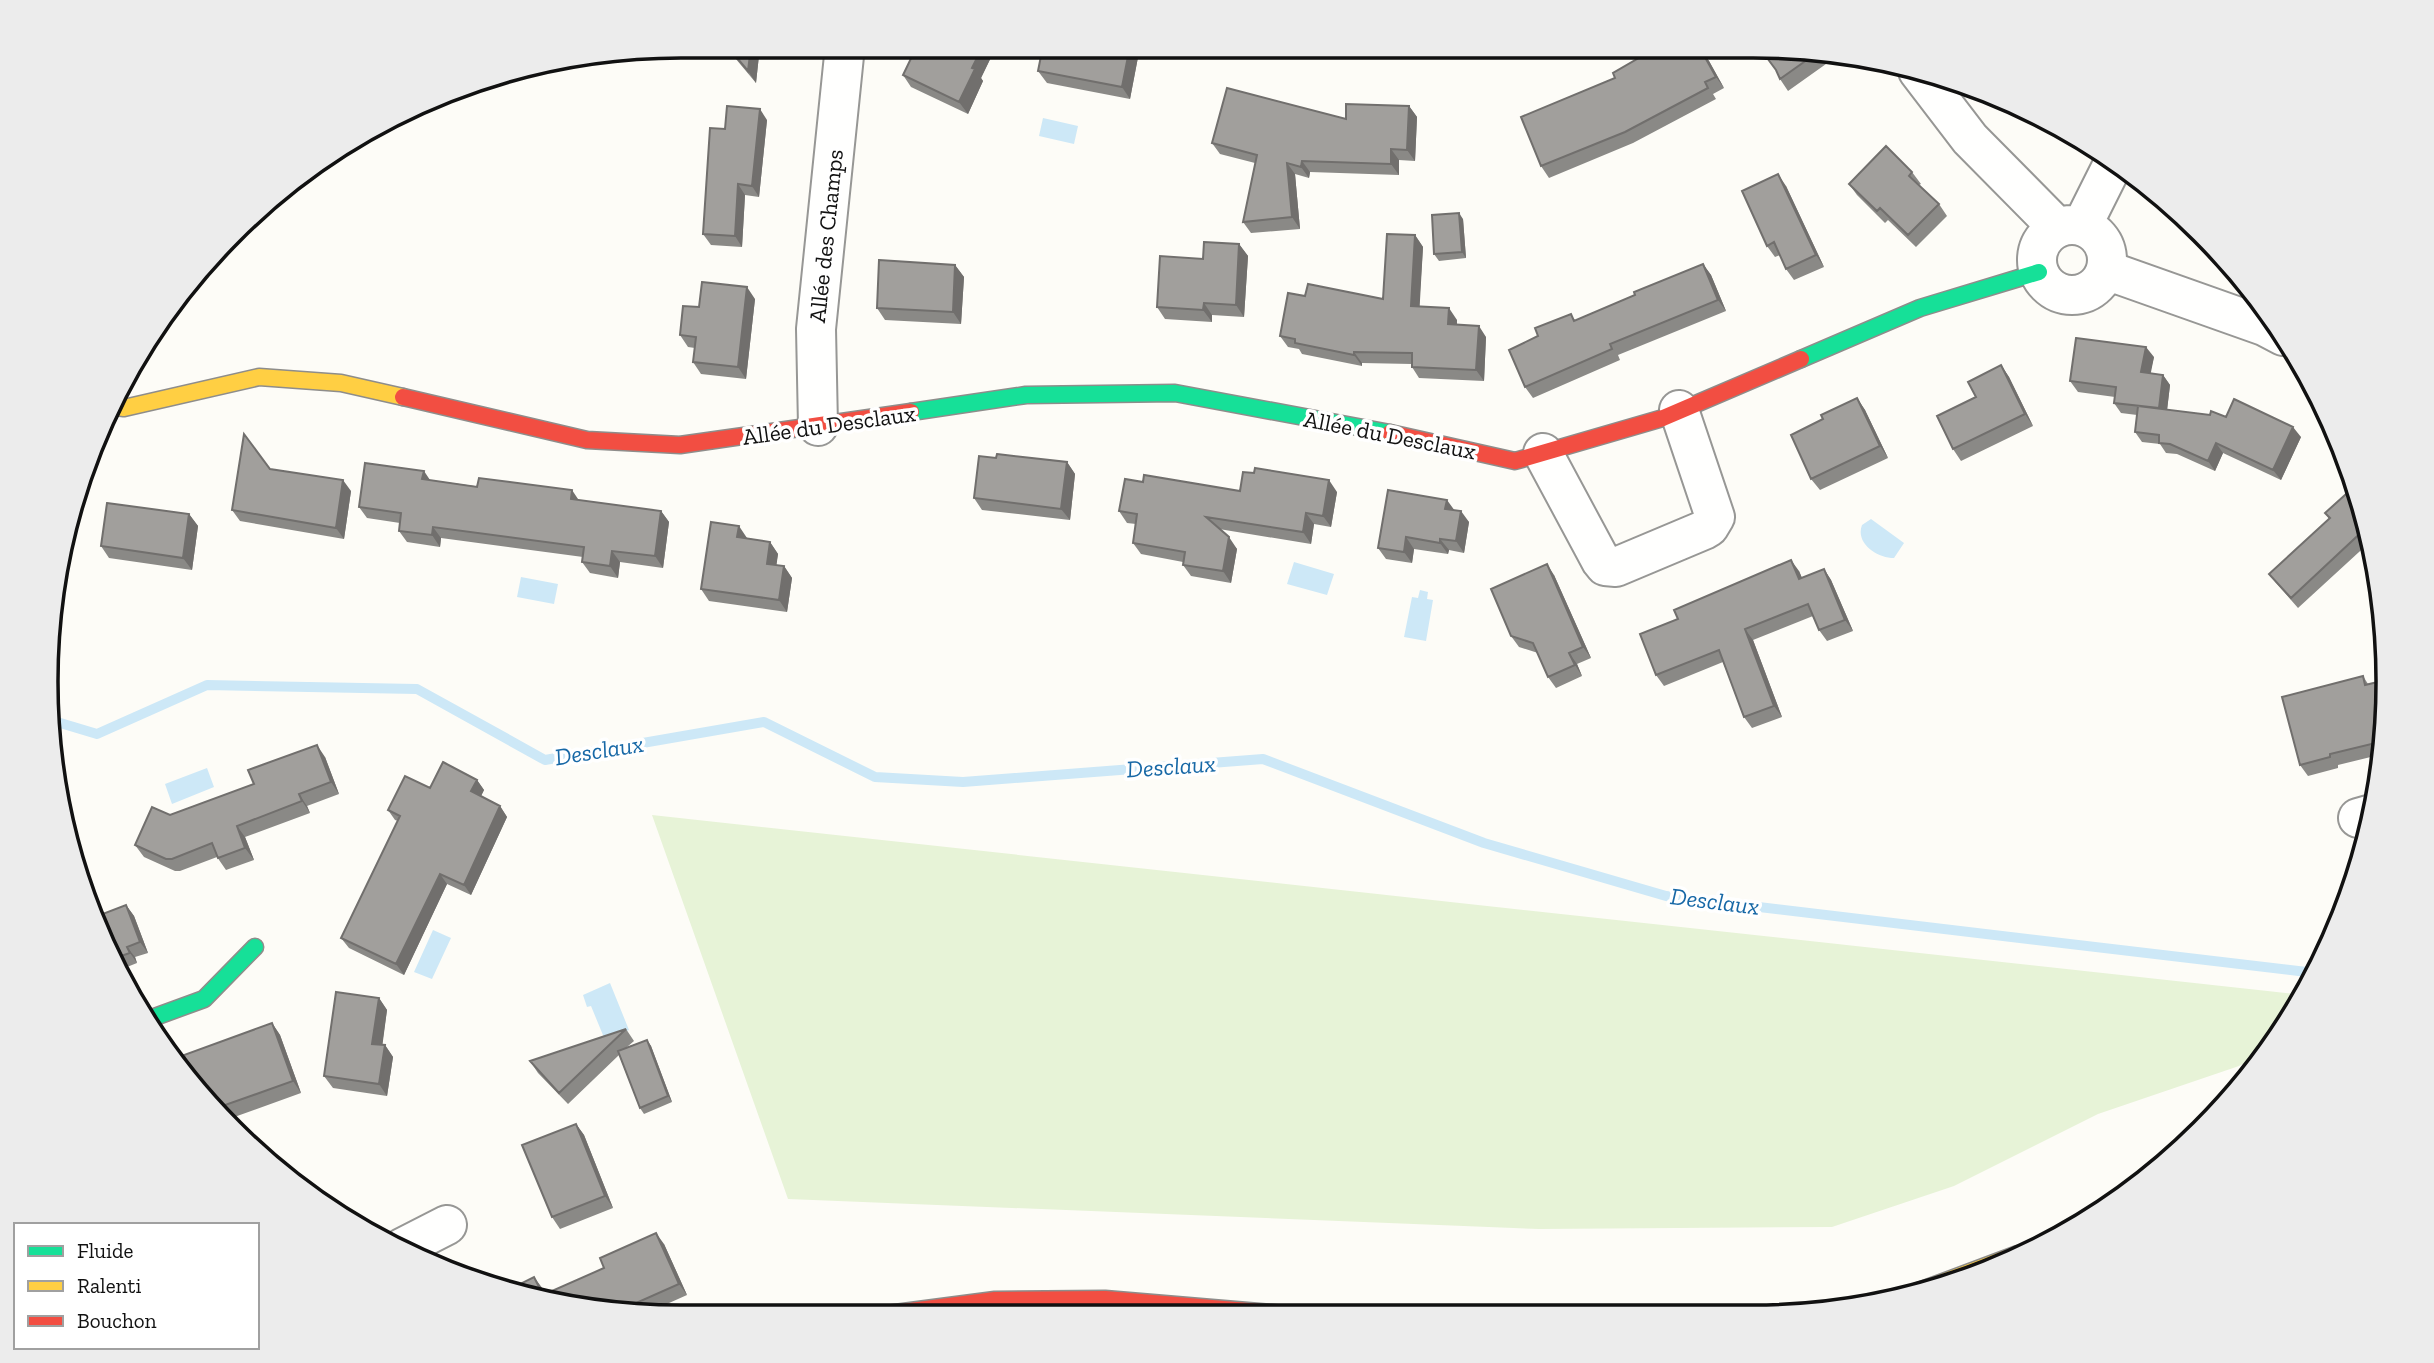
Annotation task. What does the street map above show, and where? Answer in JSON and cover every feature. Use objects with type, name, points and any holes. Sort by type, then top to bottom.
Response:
[{"type":"street","name":"Allée des Champs","points":[[818,426],[816,329],[844,58]]},
{"type":"street","points":[[1927,83],[1970,139],[2070,227],[2092,231],[2105,248],[2106,270],[2094,288],[2073,295],[2062,294],[2052,289],[2039,272],[2037,262],[2042,242],[2070,227],[2109,170]]},
{"type":"street","points":[[2106,270],[2265,326]]},
{"type":"street","name":"Allée du Desclaux","points":[[121,408],[259,377],[341,383],[587,440],[680,445],[1026,396],[1175,393],[1386,432],[1515,461],[1663,418],[1920,308],[2039,272]]},
{"type":"street","points":[[1542,453],[1601,561],[1605,566],[1616,566],[1704,530],[1715,517],[1679,410]]},
{"type":"street","points":[[156,1017],[204,999],[255,947]]},
{"type":"street","points":[[411,1243],[447,1225]]},
{"type":"street","points":[[957,1305],[995,1300],[1105,1299],[1176,1305]]},
{"type":"green space","points":[[652,815],[2293,994],[2247,1061],[2239,1066],[2098,1114],[1954,1186],[1832,1227],[1539,1229],[788,1199]]},
{"type":"water","points":[[1043,118],[1078,126],[1074,144],[1039,136]]},
{"type":"water","points":[[1871,519],[1904,543],[1894,558],[1875,552],[1862,538],[1862,525]]},
{"type":"water","points":[[1294,562],[1334,574],[1327,595],[1287,584]]},
{"type":"water","points":[[521,577],[558,584],[554,604],[517,597]]},
{"type":"water","points":[[1420,590],[1428,592],[1427,599],[1433,600],[1426,641],[1404,637],[1412,597],[1418,598]]},
{"type":"water","points":[[207,768],[214,787],[172,804],[165,784]]},
{"type":"water","points":[[433,930],[451,938],[432,979],[414,972]]},
{"type":"water","points":[[610,983],[629,1030],[605,1040],[591,1006],[587,1007],[583,995]]},
{"type":"building","points":[[737,58],[750,58],[748,71]]},
{"type":"building","points":[[911,58],[977,58],[972,68],[975,69],[959,102],[903,75]]},
{"type":"building","points":[[1041,58],[1128,58],[1122,87],[1038,71]]},
{"type":"building","points":[[1639,58],[1705,58],[1716,77],[1705,82],[1708,88],[1625,132],[1541,166],[1521,117],[1615,78],[1613,73]]},
{"type":"building","points":[[1767,58],[1806,60],[1780,79]]},
{"type":"building","points":[[1227,88],[1346,119],[1346,104],[1409,106],[1407,150],[1391,149],[1391,164],[1302,161],[1301,167],[1287,163],[1292,217],[1243,222],[1257,155],[1212,143]]},
{"type":"building","points":[[727,106],[760,109],[752,186],[738,184],[735,236],[703,234],[710,128],[725,129]]},
{"type":"building","points":[[1886,146],[1912,172],[1909,176],[1939,204],[1908,235],[1880,208],[1877,211],[1849,184]]},
{"type":"building","points":[[1778,174],[1816,255],[1786,269],[1774,242],[1767,246],[1742,191]]},
{"type":"building","points":[[1459,213],[1462,252],[1434,254],[1432,215]]},
{"type":"building","points":[[1387,234],[1415,235],[1411,306],[1449,308],[1448,324],[1479,326],[1476,370],[1412,367],[1412,353],[1354,352],[1354,355],[1295,343],[1295,339],[1280,336],[1288,293],[1305,296],[1308,284],[1383,299]]},
{"type":"building","points":[[1204,242],[1239,244],[1236,305],[1204,303],[1203,310],[1157,307],[1160,256],[1203,259]]},
{"type":"building","points":[[879,260],[955,265],[953,312],[877,308]]},
{"type":"building","points":[[1703,264],[1718,300],[1610,344],[1612,349],[1525,387],[1509,350],[1538,336],[1535,328],[1571,314],[1574,321],[1635,295],[1634,292]]},
{"type":"building","points":[[702,282],[747,287],[738,367],[693,362],[696,337],[680,335],[683,306],[699,307]]},
{"type":"building","points":[[2076,338],[2146,347],[2141,372],[2163,375],[2159,408],[2114,403],[2116,387],[2070,381]]},
{"type":"building","points":[[2001,365],[2025,414],[1953,449],[1937,416],[1976,397],[1968,382]]},
{"type":"building","points":[[1857,398],[1880,446],[1811,479],[1791,435],[1823,419],[1821,415]]},
{"type":"building","points":[[2234,399],[2293,427],[2273,470],[2216,443],[2208,461],[2170,444],[2159,443],[2159,435],[2135,432],[2138,406],[2210,415],[2211,411],[2226,417]]},
{"type":"building","points":[[244,434],[270,469],[343,480],[336,528],[232,510]]},
{"type":"building","points":[[997,454],[1067,462],[1061,509],[974,498],[979,456],[996,458]]},
{"type":"building","points":[[365,463],[424,471],[422,479],[477,487],[479,478],[572,490],[571,499],[661,511],[655,556],[612,551],[610,566],[582,562],[584,547],[433,527],[432,535],[399,531],[401,513],[359,507]]},
{"type":"building","points":[[1255,468],[1329,480],[1323,516],[1306,513],[1303,532],[1206,517],[1229,537],[1223,571],[1183,565],[1185,552],[1133,543],[1137,514],[1119,511],[1125,479],[1143,482],[1144,475],[1240,491],[1243,472],[1254,473]]},
{"type":"building","points":[[1388,490],[1447,500],[1445,509],[1461,511],[1456,541],[1440,539],[1440,543],[1406,537],[1404,552],[1378,548]]},
{"type":"building","points":[[2347,493],[2358,535],[2291,598],[2269,574],[2330,518],[2325,513]]},
{"type":"building","points":[[107,503],[189,514],[183,558],[101,546]]},
{"type":"building","points":[[711,522],[739,526],[737,537],[770,542],[767,564],[784,566],[779,600],[701,589]]},
{"type":"building","points":[[1791,560],[1799,579],[1824,569],[1845,620],[1819,630],[1808,604],[1745,629],[1774,706],[1744,717],[1719,650],[1656,675],[1640,634],[1678,619],[1674,610]]},
{"type":"building","points":[[1547,564],[1583,647],[1569,653],[1575,665],[1548,677],[1533,643],[1511,636],[1491,589]]},
{"type":"building","points":[[2363,676],[2365,685],[2376,682],[2373,744],[2330,754],[2330,757],[2300,765],[2282,697]]},
{"type":"building","points":[[317,745],[331,782],[299,794],[302,801],[237,826],[245,848],[218,858],[212,843],[166,859],[135,845],[152,807],[170,815],[254,784],[248,770]]},
{"type":"building","points":[[443,762],[477,780],[471,791],[500,806],[464,885],[440,874],[396,964],[341,938],[400,816],[388,810],[405,776],[430,788]]},
{"type":"building","points":[[126,905],[140,942],[127,947],[130,953],[121,956],[103,914]]},
{"type":"building","points":[[336,992],[379,998],[372,1044],[385,1045],[379,1084],[324,1076]]},
{"type":"building","points":[[272,1023],[293,1081],[224,1105],[184,1055]]},
{"type":"building","points":[[626,1029],[559,1093],[530,1061]]},
{"type":"building","points":[[647,1040],[668,1096],[640,1108],[618,1051]]},
{"type":"building","points":[[576,1124],[605,1196],[552,1217],[522,1145]]},
{"type":"building","points":[[656,1233],[679,1284],[635,1303],[552,1291],[604,1268],[600,1258]]},
{"type":"building","points":[[534,1277],[540,1288],[520,1284]]},
{"type":"waterway","name":"Desclaux","points":[[59,723],[97,734],[207,685],[417,689],[545,760],[764,722],[875,777],[963,782],[1263,759],[1484,843],[1666,896],[2304,972]]},
{"type":"traffic: fast","points":[[1801,359],[1920,308],[2039,272]]},
{"type":"traffic: fast","points":[[911,412],[1026,395],[1175,393],[1390,433]]},
{"type":"traffic: fast","points":[[156,1017],[204,999],[255,947]]},
{"type":"traffic: slow","points":[[121,408],[259,377],[341,383],[403,397]]},
{"type":"traffic: jam","points":[[1390,433],[1515,461],[1663,418],[1801,359]]},
{"type":"traffic: jam","points":[[403,397],[587,440],[680,445],[911,412]]},
{"type":"traffic: jam","points":[[957,1305],[995,1300],[1105,1299],[1176,1305]]}]
